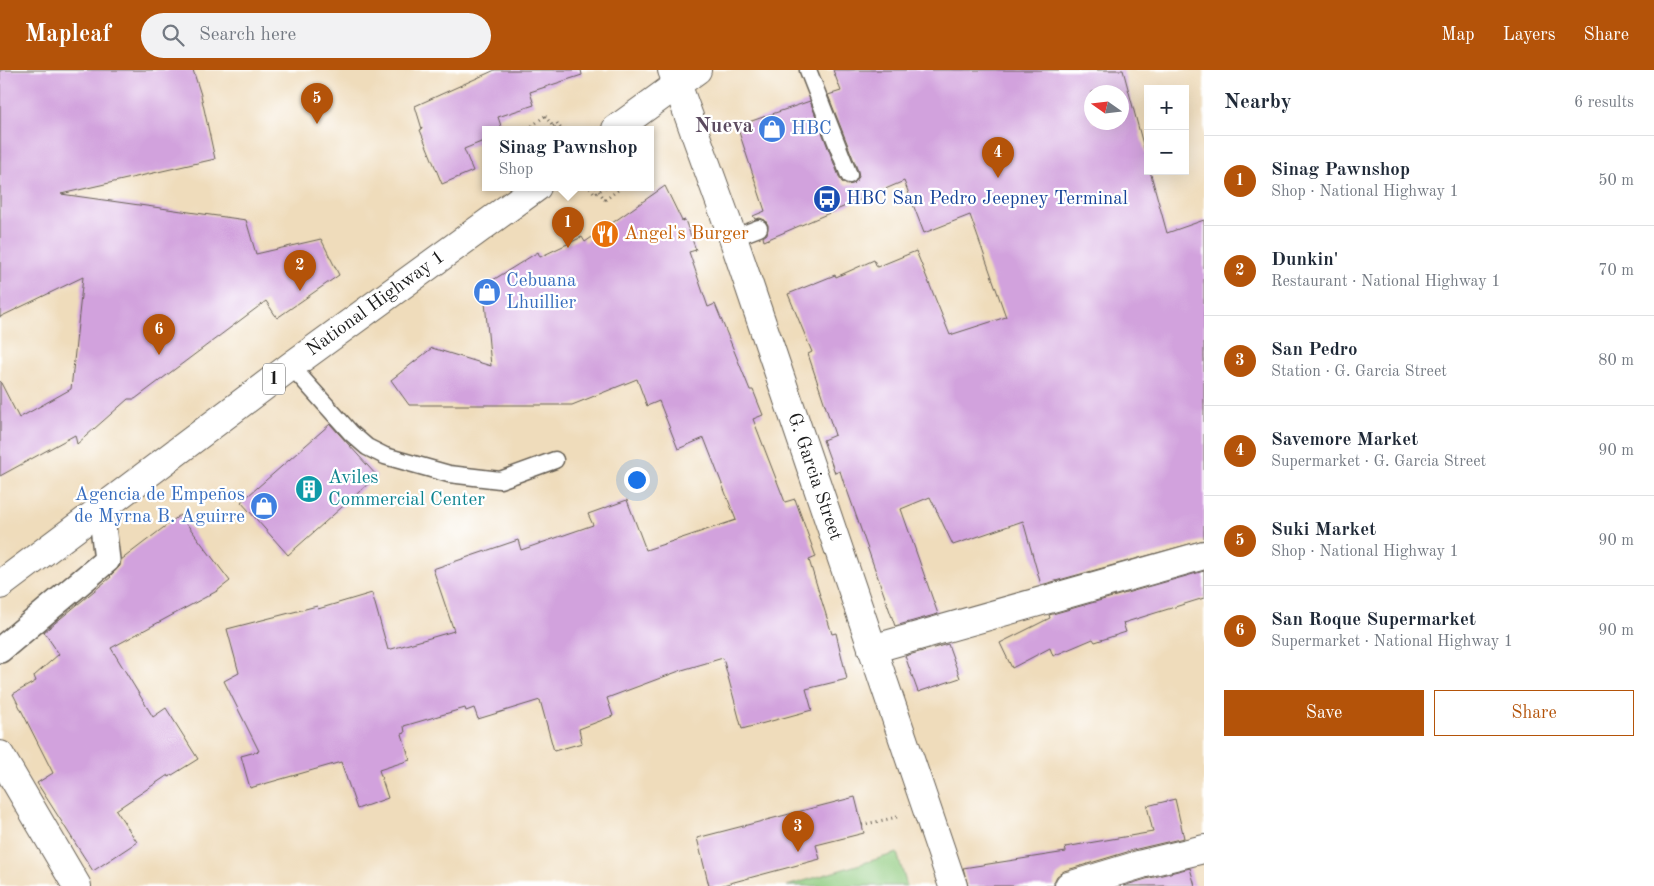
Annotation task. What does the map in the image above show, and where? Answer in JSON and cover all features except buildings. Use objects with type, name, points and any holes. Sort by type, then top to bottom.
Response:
[{"type":"main road","points":[[620,126],[682,75]]},
{"type":"main road","name":"G. Garcia Street","points":[[682,75],[733,238],[953,886]]},
{"type":"main road","name":"National Highway 1","points":[[7,580],[291,366],[532,191]]},
{"type":"main road","points":[[872,648],[1204,555]]},
{"type":"main road","points":[[0,755],[77,886]]},
{"type":"main road","points":[[1070,886],[1142,864],[1204,849]]},
{"type":"street","points":[[0,650],[107,560],[100,510]]},
{"type":"lane","points":[[808,70],[848,175]]},
{"type":"lane","points":[[733,238],[758,228]]},
{"type":"lane","points":[[291,366],[351,433],[367,446],[385,456],[449,474],[500,480],[555,460]]},
{"type":"path","points":[[532,126],[545,116],[553,126]]},
{"type":"path","points":[[599,191],[606,200],[617,191]]},
{"type":"green space","points":[[897,853],[907,886],[787,886]]},
{"type":"place","name":"Suki Market","points":[[317,124]]},
{"type":"place","name":"HBC","points":[[772,129]]},
{"type":"place","name":"Savemore Market","points":[[998,178]]},
{"type":"place","name":"HBC San Pedro Jeepney Terminal","points":[[827,199]]},
{"type":"place","name":"Angel's Burger","points":[[605,234]]},
{"type":"place","name":"Sinag Pawnshop","points":[[568,248]]},
{"type":"place","name":"Dunkin'","points":[[300,291]]},
{"type":"place","name":"Cebuana Lhuillier","points":[[487,292]]},
{"type":"place","name":"San Roque Supermarket","points":[[159,355]]},
{"type":"place","name":"Aviles Commercial Center","points":[[309,489]]},
{"type":"place","name":"Agencia de Empeños de Myrna B. Aguirre","points":[[264,506]]},
{"type":"place","name":"San Pedro","points":[[798,852]]},
{"type":"district","name":"Nueva","points":[[724,126]]}]
